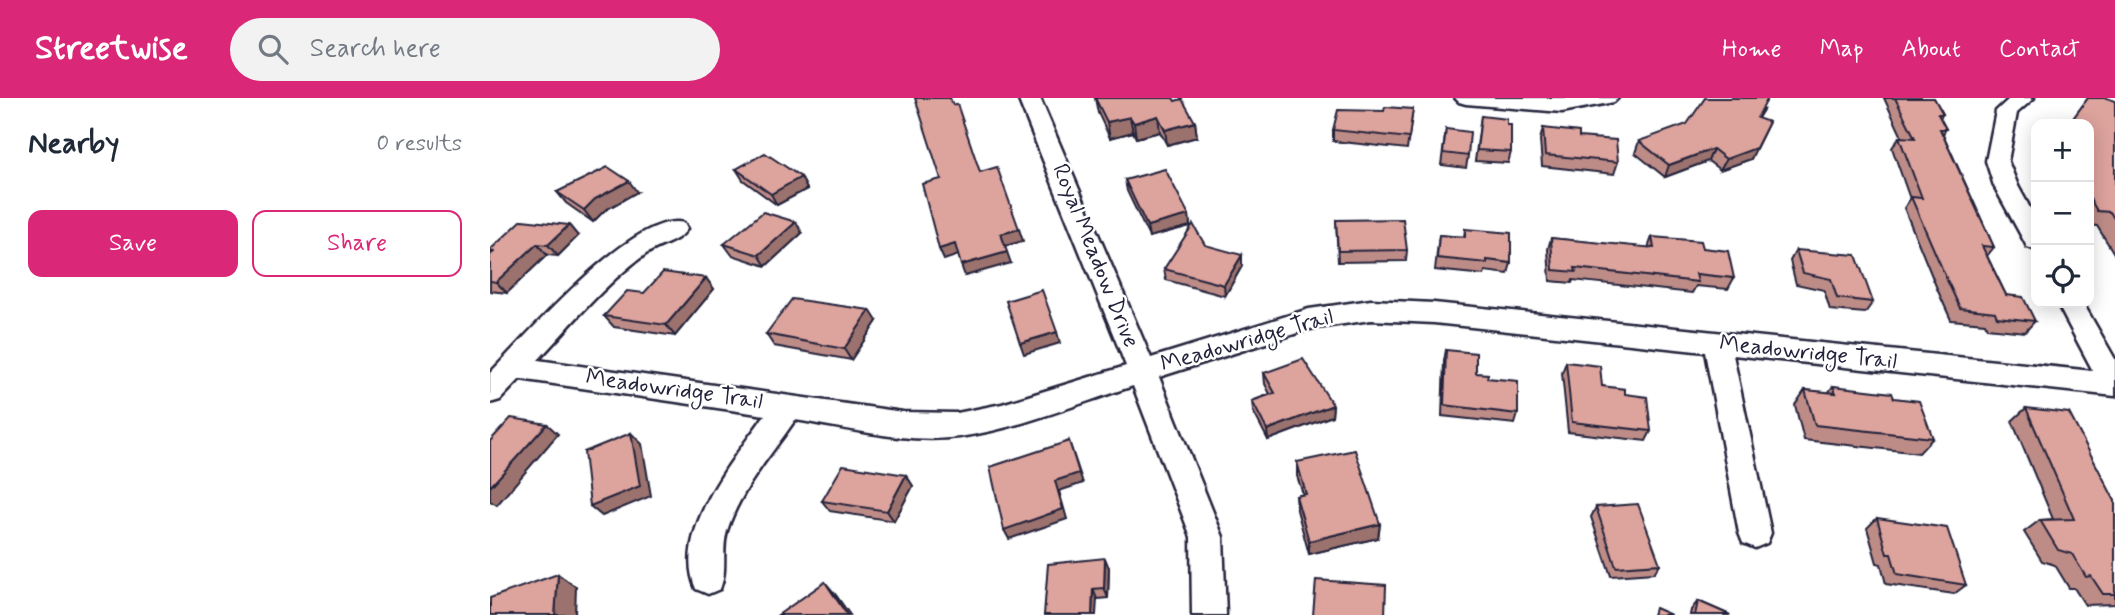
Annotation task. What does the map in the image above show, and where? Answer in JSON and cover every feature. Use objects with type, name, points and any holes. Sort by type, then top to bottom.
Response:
[{"type":"street","name":"Royal Meadow Drive","points":[[1031,98],[1207,537],[1209,615]]},
{"type":"street","points":[[1466,98],[1562,106],[1607,98]]},
{"type":"street","points":[[2024,98],[2007,111],[1997,161],[2006,186],[2031,232]]},
{"type":"street","points":[[490,392],[610,267],[640,245],[675,229]]},
{"type":"street","points":[[2073,308],[2115,385]]},
{"type":"street","name":"Meadowridge Trail","points":[[514,367],[903,424],[957,425],[1002,416],[1309,319],[1371,310],[1434,313],[2115,385]]},
{"type":"street","points":[[1717,343],[1755,533]]},
{"type":"street","points":[[708,578],[710,533],[728,492],[788,406]]},
{"type":"building","points":[[915,98],[950,98],[953,105],[957,104],[980,172],[997,167],[1019,229],[1001,234],[1007,252],[961,265],[955,244],[939,249],[922,184],[941,179]]},
{"type":"building","points":[[1095,98],[1182,99],[1195,122],[1165,130],[1158,116],[1134,123],[1130,117],[1107,122]]},
{"type":"building","points":[[1705,98],[1768,98],[1757,118],[1769,122],[1756,148],[1726,159],[1713,149],[1669,165],[1639,141],[1687,124]]},
{"type":"building","points":[[1895,98],[1934,98],[1943,114],[1938,114],[1946,129],[1940,129],[1994,247],[1982,246],[2006,295],[2023,297],[2035,321],[1997,317],[1995,312],[1960,308],[1911,197],[1922,198],[1899,137],[1915,138]]},
{"type":"building","points":[[2088,98],[2115,101],[2115,220],[2110,212],[2097,211],[2094,206],[2094,119],[2073,119]]},
{"type":"building","points":[[1385,107],[1413,109],[1409,138],[1333,130],[1338,110],[1384,111]]},
{"type":"building","points":[[1481,116],[1507,119],[1507,125],[1511,125],[1511,152],[1477,150]]},
{"type":"building","points":[[1543,128],[1579,132],[1579,137],[1616,140],[1618,162],[1545,155]]},
{"type":"building","points":[[1446,129],[1470,132],[1468,156],[1443,153]]},
{"type":"building","points":[[765,153],[801,177],[771,194],[736,169]]},
{"type":"building","points":[[608,167],[629,181],[595,199],[584,210],[557,192]]},
{"type":"building","points":[[1165,169],[1189,215],[1147,226],[1125,180]]},
{"type":"building","points":[[763,212],[796,222],[759,255],[724,244]]},
{"type":"building","points":[[1403,219],[1407,250],[1338,251],[1336,220]]},
{"type":"building","points":[[522,220],[569,225],[548,245],[537,244],[496,282],[490,281],[490,255],[494,252],[490,250]]},
{"type":"building","points":[[1193,224],[1205,245],[1242,255],[1224,285],[1164,269]]},
{"type":"building","points":[[1465,229],[1511,233],[1511,263],[1437,258],[1439,235],[1465,237]]},
{"type":"building","points":[[1652,237],[1701,241],[1703,248],[1728,251],[1734,278],[1696,274],[1698,282],[1575,268],[1576,272],[1553,270],[1551,238],[1654,248]]},
{"type":"building","points":[[1796,250],[1856,255],[1873,302],[1837,298],[1831,279],[1803,273]]},
{"type":"building","points":[[663,272],[706,278],[666,325],[604,316],[627,291],[644,293]]},
{"type":"building","points":[[1042,290],[1057,332],[1020,343],[1006,301]]},
{"type":"building","points":[[792,299],[870,310],[844,349],[766,334]]},
{"type":"building","points":[[1446,350],[1476,353],[1476,373],[1488,374],[1487,378],[1518,381],[1518,414],[1444,405]]},
{"type":"building","points":[[1303,359],[1333,405],[1267,430],[1252,401],[1275,393],[1264,373]]},
{"type":"building","points":[[1566,362],[1600,366],[1602,386],[1625,389],[1625,394],[1647,397],[1651,431],[1572,422]]},
{"type":"building","points":[[1833,386],[1892,393],[1894,398],[1919,401],[1933,438],[1815,425],[1805,390],[1836,393]]},
{"type":"building","points":[[2026,408],[2069,413],[2115,501],[2115,594],[2103,594],[2091,576],[2086,577],[2072,554],[2058,550],[2040,520],[2074,519]]},
{"type":"building","points":[[511,418],[547,424],[490,487],[490,441]]},
{"type":"building","points":[[631,433],[640,486],[590,506],[584,452]]},
{"type":"building","points":[[1069,441],[1079,473],[1055,481],[1063,509],[1004,530],[990,467]]},
{"type":"building","points":[[1355,450],[1380,524],[1309,541],[1296,496],[1306,494],[1297,462]]},
{"type":"building","points":[[843,465],[906,475],[887,511],[822,501]]},
{"type":"building","points":[[1638,504],[1660,564],[1616,567],[1596,507]]},
{"type":"building","points":[[1877,518],[1947,528],[1966,585],[1897,574],[1891,554],[1887,554]]},
{"type":"building","points":[[1105,558],[1104,588],[1093,589],[1092,615],[1044,615],[1048,564]]},
{"type":"building","points":[[558,574],[555,615],[490,615],[490,598]]},
{"type":"building","points":[[1316,580],[1386,585],[1385,615],[1313,615]]},
{"type":"building","points":[[825,582],[847,615],[778,615]]},
{"type":"building","points":[[1698,601],[1730,615],[1695,615]]},
{"type":"building","points":[[1655,608],[1671,615],[1653,615]]}]
